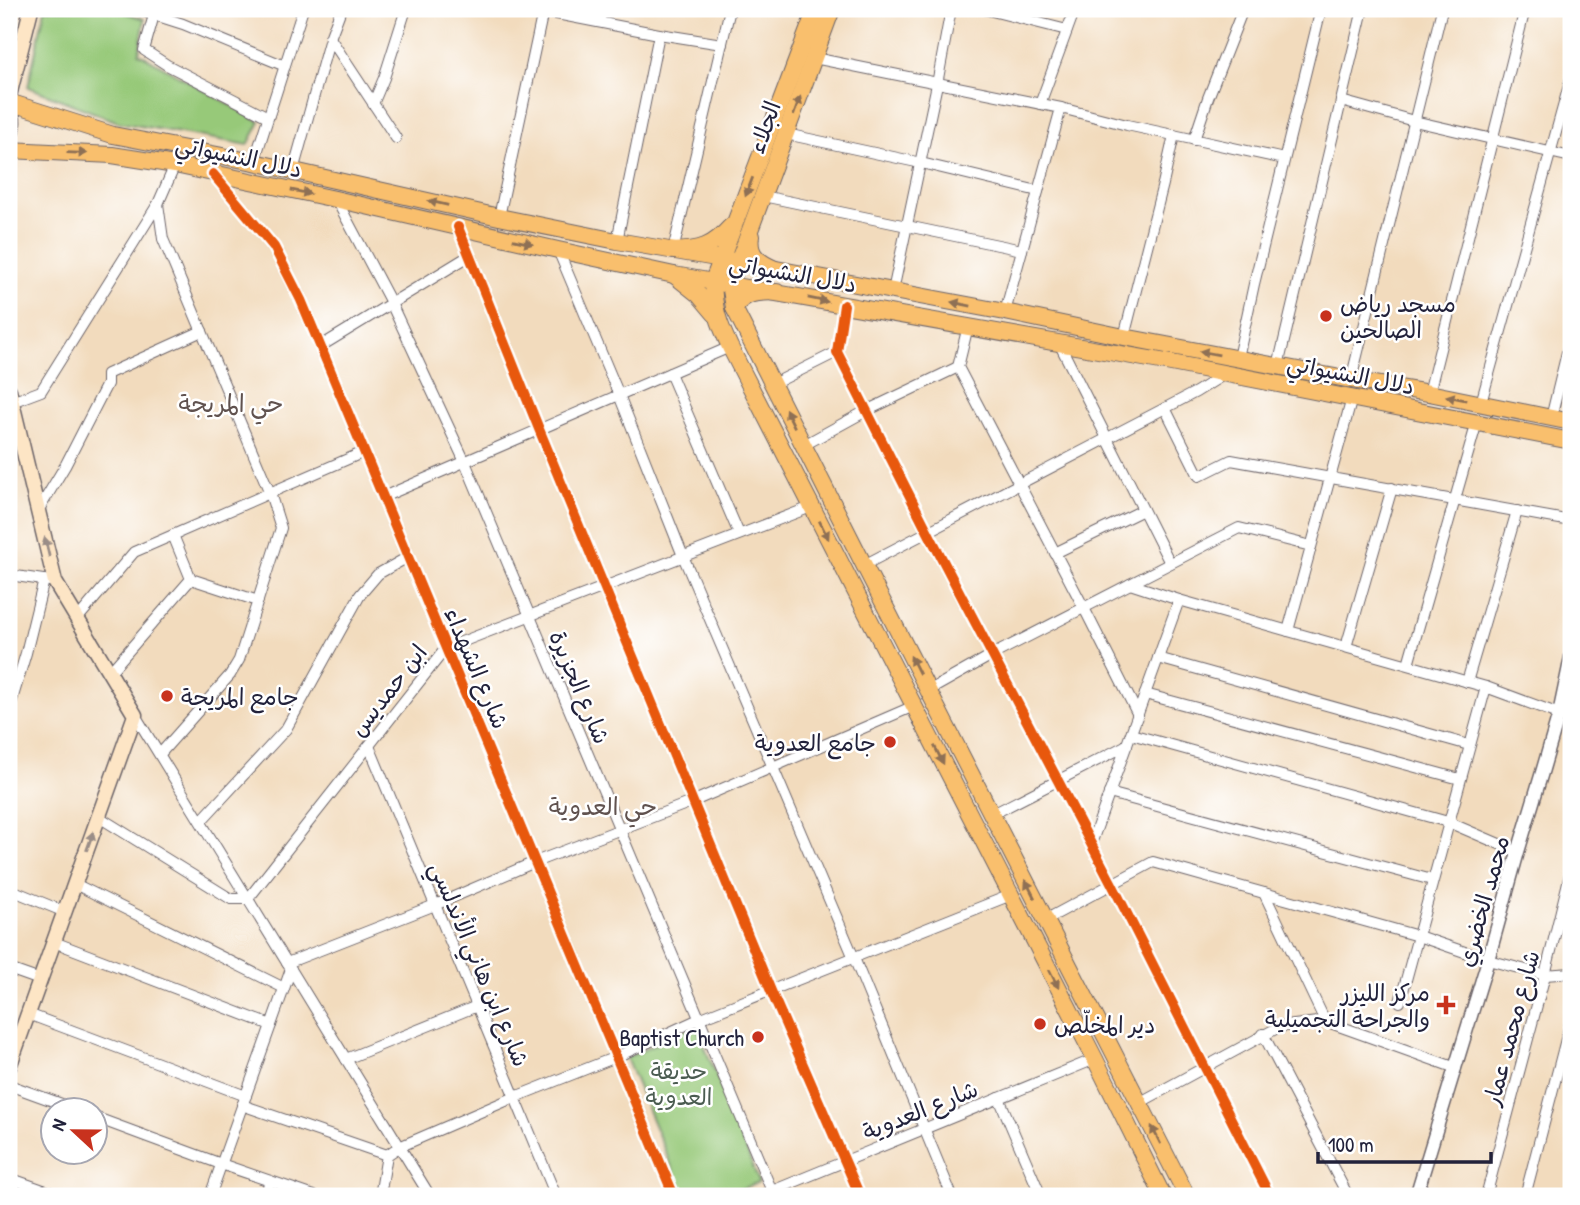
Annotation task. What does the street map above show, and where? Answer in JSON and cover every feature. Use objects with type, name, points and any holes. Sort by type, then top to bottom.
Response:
[{"type":"main road","points":[[9,96],[31,9]]},
{"type":"main road","name":"الجلاء","points":[[713,281],[816,9]]},
{"type":"main road","name":"الجلاء","points":[[730,284],[832,9]]},
{"type":"main road","points":[[9,104],[13,122],[9,138]]},
{"type":"main road","name":"دلال النشيواتي","points":[[9,104],[113,135],[254,162],[499,217],[1571,422]]},
{"type":"main road","name":"دلال النشيواتي","points":[[9,150],[113,155],[175,165],[674,275],[968,326],[1571,441]]},
{"type":"main road","points":[[673,251],[706,247],[722,236],[737,218]]},
{"type":"main road","points":[[754,220],[750,244],[752,253],[761,263],[775,268]]},
{"type":"main road","points":[[674,275],[699,295],[716,316]]},
{"type":"main road","points":[[713,281],[716,316],[730,347],[1163,1196]]},
{"type":"main road","points":[[730,284],[734,308],[1187,1196]]},
{"type":"main road","points":[[734,308],[740,299],[750,294],[777,292]]},
{"type":"main road","points":[[10,399],[38,511],[50,581],[78,618],[135,715],[10,1059]]},
{"type":"street","points":[[136,9],[243,47],[285,66]]},
{"type":"street","points":[[176,22],[180,9]]},
{"type":"street","points":[[254,162],[303,9]]},
{"type":"street","points":[[293,171],[330,38],[341,9]]},
{"type":"street","points":[[373,104],[406,9]]},
{"type":"street","points":[[531,9],[722,44]]},
{"type":"street","points":[[599,22],[602,9]]},
{"type":"street","points":[[673,251],[730,9]]},
{"type":"street","points":[[893,291],[951,9]]},
{"type":"street","points":[[984,9],[1067,30]]},
{"type":"street","points":[[1040,104],[1075,9]]},
{"type":"street","points":[[1194,140],[1243,9]]},
{"type":"street","points":[[1238,358],[1321,9]]},
{"type":"street","points":[[1278,366],[1363,9]]},
{"type":"street","points":[[1351,380],[1442,9]]},
{"type":"street","points":[[1429,393],[1525,9]]},
{"type":"street","points":[[499,217],[544,11]]},
{"type":"street","points":[[154,15],[144,50],[166,65],[268,117]]},
{"type":"street","points":[[617,241],[659,34]]},
{"type":"street","points":[[330,38],[396,138]]},
{"type":"street","points":[[814,58],[1061,108],[1284,159]]},
{"type":"street","points":[[1481,403],[1571,78]]},
{"type":"street","points":[[1341,101],[1414,121],[1571,157]]},
{"type":"street","points":[[1005,312],[1061,108]]},
{"type":"street","points":[[786,134],[1038,191]]},
{"type":"street","points":[[1124,337],[1174,135]]},
{"type":"street","points":[[10,399],[41,391],[158,204],[175,165]]},
{"type":"street","name":"شارع الشهداء","points":[[213,174],[274,247],[301,300],[674,1196]]},
{"type":"street","points":[[763,196],[1022,250]]},
{"type":"street","name":"شارع الجزيرة","points":[[335,199],[391,304],[465,462],[773,1194]]},
{"type":"street","points":[[158,204],[163,239],[270,493],[281,528],[239,660],[230,675],[160,754]]},
{"type":"street","points":[[458,227],[771,991],[860,1196]]},
{"type":"street","points":[[558,250],[683,556],[952,1196]]},
{"type":"street","points":[[321,346],[469,256]]},
{"type":"street","points":[[844,305],[836,352],[1112,884],[1270,1196]]},
{"type":"street","points":[[968,326],[958,367],[1138,715]]},
{"type":"street","points":[[38,511],[65,466],[107,384],[107,374],[202,331]]},
{"type":"street","points":[[1551,418],[1571,336]]},
{"type":"street","points":[[1059,343],[1170,563]]},
{"type":"street","points":[[383,497],[730,347]]},
{"type":"street","points":[[773,384],[836,352]]},
{"type":"street","points":[[804,445],[866,411],[958,367]]},
{"type":"street","points":[[670,373],[739,534]]},
{"type":"street","points":[[863,565],[1107,439],[1226,374]]},
{"type":"street","points":[[1288,631],[1352,398]]},
{"type":"street","points":[[1165,408],[1199,476],[1231,460],[1571,522]]},
{"type":"street","points":[[1408,664],[1477,422]]},
{"type":"street","points":[[78,618],[134,552],[364,452]]},
{"type":"street","points":[[1346,647],[1392,488]]},
{"type":"street","name":"ابن حمديس","points":[[248,899],[446,648],[811,506]]},
{"type":"street","points":[[1055,553],[1143,510]]},
{"type":"street","points":[[1467,682],[1517,511]]},
{"type":"street","points":[[928,691],[992,655],[1239,528],[1311,546]]},
{"type":"street","points":[[173,535],[191,579],[258,601]]},
{"type":"street","points":[[201,821],[286,729],[360,595],[378,574],[408,557]]},
{"type":"street","points":[[9,575],[50,581],[9,710]]},
{"type":"street","points":[[110,672],[191,579]]},
{"type":"street","points":[[1130,584],[1486,687],[1565,714]]},
{"type":"street","points":[[1091,844],[1179,600]]},
{"type":"street","name":"محمد الخضري","points":[[1416,1196],[1518,852],[1565,714],[1571,657]]},
{"type":"street","points":[[1158,658],[1469,746]]},
{"type":"street","points":[[1400,1002],[1486,687]]},
{"type":"street","points":[[1145,694],[1460,779]]},
{"type":"street","points":[[289,966],[535,862],[694,802],[914,706]]},
{"type":"street","points":[[135,715],[430,1196]]},
{"type":"street","points":[[1131,734],[1448,822],[1518,852]]},
{"type":"street","points":[[991,815],[1127,745]]},
{"type":"street","name":"شارع ابن هاني الأندلسي","points":[[369,746],[556,1196]]},
{"type":"street","points":[[1109,793],[1432,880]]},
{"type":"street","points":[[99,817],[231,899],[248,899]]},
{"type":"street","points":[[1045,920],[1153,862],[1418,936],[1488,960],[1545,975],[1571,973]]},
{"type":"street","name":"شارع محمد عمار","points":[[1486,1196],[1571,870]]},
{"type":"street","points":[[75,884],[284,988]]},
{"type":"street","points":[[9,889],[65,912]]},
{"type":"street","points":[[1264,893],[1325,1021]]},
{"type":"street","points":[[380,1196],[387,1155],[399,1147],[515,1097],[616,1058],[699,1019],[1011,895]]},
{"type":"street","points":[[54,942],[271,1025]]},
{"type":"street","points":[[210,1196],[284,988],[289,966]]},
{"type":"street","points":[[9,969],[40,980]]},
{"type":"street","points":[[346,1059],[477,1006]]},
{"type":"street","points":[[28,1014],[387,1155]]},
{"type":"street","points":[[1525,1196],[1571,1020]]},
{"type":"street","points":[[1139,1103],[1263,1034],[1279,1027],[1325,1021],[1456,1068]]},
{"type":"street","points":[[1263,1034],[1348,1196]]},
{"type":"street","name":"شارع العدوية","points":[[760,1196],[773,1194],[845,1161],[1095,1059]]},
{"type":"street","points":[[9,1085],[38,1096]]},
{"type":"street","points":[[999,1098],[1041,1196]]},
{"type":"street","points":[[108,1122],[314,1196]]},
{"type":"street","points":[[9,1178],[60,1196]]},
{"type":"street","points":[[267,1196],[269,1181]]},
{"type":"green space","points":[[45,9],[115,9],[145,19],[139,53],[260,122],[248,145],[118,122],[28,87]]},
{"type":"green space","name":"حديقة العدوية","points":[[696,1025],[759,1182],[724,1196],[684,1196],[626,1058]]},
{"type":"cycle path","points":[[213,174],[274,247],[301,300],[674,1196]]},
{"type":"cycle path","points":[[458,227],[771,991],[860,1196]]},
{"type":"cycle path","points":[[844,305],[837,352],[1270,1196]]},
{"type":"place","name":"مسجد رياض الصالحين","points":[[1326,316]]},
{"type":"place","name":"جامع المريجة","points":[[167,696]]},
{"type":"place","name":"جامع العدوية","points":[[890,742]]},
{"type":"place","name":"مركز الليزر والجراحة التجميلية","points":[[1446,1005]]},
{"type":"place","name":"دير المخلّص","points":[[1040,1024]]},
{"type":"place","name":"Baptist Church","points":[[758,1037]]},
{"type":"district","name":"حي المريجة","points":[[231,403]]},
{"type":"district","name":"حي العدوية","points":[[603,806]]}]
